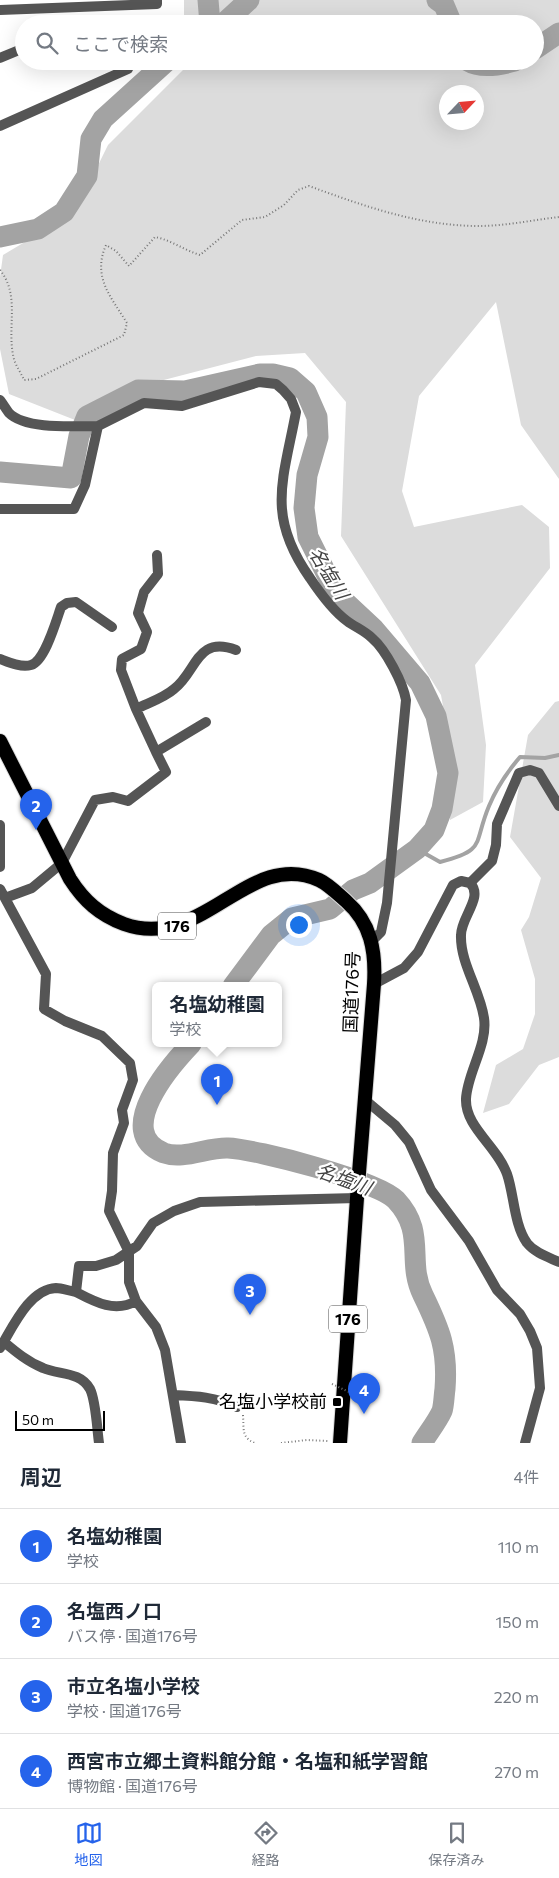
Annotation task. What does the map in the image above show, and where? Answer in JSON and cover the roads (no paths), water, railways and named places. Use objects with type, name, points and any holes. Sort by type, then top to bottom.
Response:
[{"type":"highway","name":"国道176号","points":[[0,741],[77,890],[102,915],[143,930],[168,929],[184,924],[252,884],[278,876],[297,874],[320,880],[353,907],[362,919],[375,953],[374,984],[358,1177],[340,1442]]},
{"type":"street","points":[[0,10],[157,4],[157,0]]},
{"type":"street","points":[[0,58],[15,52]]},
{"type":"street","points":[[0,126],[126,70]]},
{"type":"street","points":[[1,402],[10,414],[29,422],[47,425],[98,426],[144,403],[182,406],[259,382],[276,384],[291,399],[296,412],[280,498],[284,532],[295,557],[322,597],[344,619],[372,638],[403,686],[406,700],[387,903],[381,932],[372,941]]},
{"type":"street","points":[[0,508],[74,509],[85,485],[98,426]]},
{"type":"street","points":[[157,555],[158,574],[144,592],[138,613],[147,632],[141,649],[127,654],[122,659],[122,664],[125,682],[166,772],[128,801],[113,797],[94,800],[62,863],[32,888],[2,894],[46,974],[44,1009],[65,1021],[102,1036],[130,1063],[133,1080],[122,1110],[124,1123],[113,1153],[112,1191],[108,1211],[129,1252],[129,1282],[136,1301],[156,1327],[165,1350],[181,1443]]},
{"type":"street","points":[[0,659],[17,665],[30,666],[40,659],[61,607],[67,603],[76,602],[112,628]]},
{"type":"street","points":[[136,709],[174,689],[202,652],[216,647],[227,647],[236,650]]},
{"type":"street","points":[[156,752],[206,722]]},
{"type":"street","points":[[470,883],[492,861],[496,845],[497,824],[519,773],[530,770],[539,773],[559,806]]},
{"type":"street","points":[[0,825],[0,867]]},
{"type":"street","points":[[374,984],[404,968],[418,952],[453,885],[461,881],[470,883],[476,891],[476,896],[462,923],[461,942],[484,1021],[467,1093],[468,1116],[473,1125],[495,1149],[507,1174],[515,1210],[526,1241],[535,1251],[559,1262]]},
{"type":"street","points":[[364,1099],[395,1125],[409,1142],[430,1190],[469,1241],[497,1290],[520,1314],[530,1330],[537,1348],[540,1388],[525,1443]]},
{"type":"street","points":[[76,1292],[79,1266],[102,1264],[116,1260],[137,1246],[153,1223],[174,1210],[200,1202],[357,1197]]},
{"type":"street","points":[[100,1443],[91,1390],[81,1379],[75,1375],[57,1373],[42,1368],[2,1345],[27,1306],[37,1296],[54,1288],[76,1292],[92,1300],[122,1308],[136,1301]]},
{"type":"street","points":[[172,1395],[208,1397],[237,1407]]},
{"type":"waterway","points":[[208,0],[209,15]]},
{"type":"waterway","points":[[233,15],[249,0]]},
{"type":"waterway","points":[[437,0],[444,5],[448,15]]},
{"type":"waterway","points":[[544,43],[559,33]]},
{"type":"waterway","points":[[0,237],[38,229],[64,212],[87,176],[91,139],[103,119],[157,70]]},
{"type":"waterway","name":"名塩川","points":[[0,472],[71,478],[79,436],[87,416],[138,390],[185,391],[260,374],[273,374],[290,378],[306,392],[317,417],[318,437],[307,475],[304,508],[308,537],[331,583],[344,601],[374,629],[420,683],[436,716],[448,773],[442,809],[434,830],[417,849],[370,883],[353,890],[330,909],[292,918],[271,935],[236,982]]},
{"type":"waterway","points":[[417,849],[440,862],[465,854],[476,844],[495,793],[520,757],[545,758],[559,755]]},
{"type":"waterway","name":"名塩川","points":[[188,1047],[171,1067],[150,1098],[144,1115],[143,1130],[149,1143],[164,1153],[171,1155],[228,1148],[264,1154],[316,1167],[385,1192],[396,1200],[405,1212],[414,1236],[418,1283],[442,1340],[446,1375],[442,1411],[422,1443]]},
{"type":"place","name":"名塩西ノ口","points":[[36,830]]},
{"type":"place","name":"名塩幼稚園","points":[[217,1105]]},
{"type":"place","name":"市立名塩小学校","points":[[250,1315]]},
{"type":"place","name":"名塩小学校前","points":[[337,1402]]},
{"type":"place","name":"西宮市立郷土資料館分館・名塩和紙学習館","points":[[364,1414]]}]
